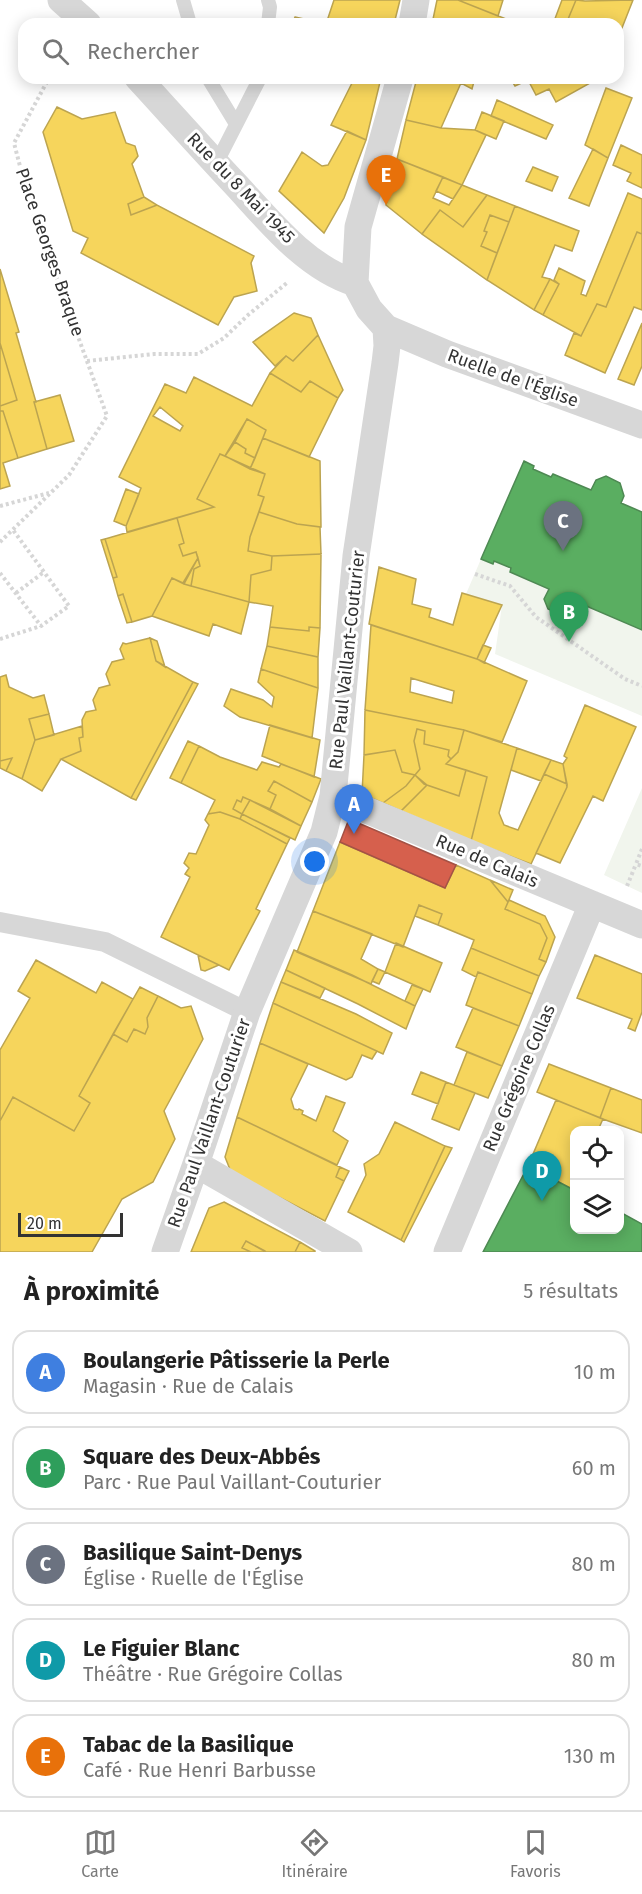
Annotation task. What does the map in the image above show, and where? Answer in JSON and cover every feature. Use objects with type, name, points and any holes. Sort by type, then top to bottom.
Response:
[{"type":"street","points":[[61,0],[81,18]]},
{"type":"street","points":[[413,18],[416,0]]},
{"type":"street","name":"Rue du 8 Mai 1945","points":[[143,84],[284,236],[314,261],[343,279],[356,283]]},
{"type":"street","points":[[386,328],[369,309],[356,283],[358,227],[398,84]]},
{"type":"street","name":"Ruelle de l'Église","points":[[386,328],[447,354],[642,425]]},
{"type":"street","name":"Rue Paul Vaillant-Couturier","points":[[165,1252],[247,1012],[324,832],[333,796],[356,556],[386,354],[386,328]]},
{"type":"street","name":"Rue de Calais","points":[[333,796],[642,925]]},
{"type":"street","name":"Rue Grégoire Collas","points":[[447,1252],[592,904]]},
{"type":"street","points":[[0,922],[105,942],[247,1012]]},
{"type":"street","points":[[196,1164],[349,1252]]},
{"type":"lane","points":[[183,0],[188,18]]},
{"type":"lane","points":[[268,0],[269,18]]},
{"type":"lane","points":[[212,84],[236,124]]},
{"type":"lane","points":[[216,164],[257,84]]},
{"type":"path","name":"Place Georges Braque","points":[[0,542],[69,475],[106,416],[30,205],[14,143],[46,84]]},
{"type":"path","points":[[87,361],[154,354],[198,354],[224,338],[248,315],[314,261]]},
{"type":"path","points":[[0,506],[51,493]]},
{"type":"path","points":[[0,639],[41,626],[69,606],[13,530]]},
{"type":"path","points":[[16,594],[44,572]]},
{"type":"path","points":[[0,573],[41,626]]},
{"type":"path","points":[[475,574],[510,586],[536,617],[625,679],[642,686]]},
{"type":"path","points":[[642,849],[636,864],[642,866]]},
{"type":"shaded area","points":[[481,559],[492,564],[494,561],[549,589],[544,599],[548,609],[561,615],[573,611],[577,602],[642,630],[642,716],[495,654],[502,605],[466,594]]},
{"type":"shaded area","points":[[642,788],[642,893],[604,875]]},
{"type":"building: Logements","points":[[334,0],[400,0],[396,18],[328,18]]},
{"type":"building: Logements","points":[[437,0],[458,0],[504,18],[433,18]]},
{"type":"building: Logements","points":[[458,0],[503,0],[498,16]]},
{"type":"building: Logements","points":[[562,0],[576,0],[568,18],[555,18]]},
{"type":"building: Logements","points":[[576,0],[633,0],[624,23],[624,18],[568,18]]},
{"type":"building: Logements","points":[[352,84],[380,84],[366,140],[331,125]]},
{"type":"building: Logements","points":[[415,84],[461,84],[441,128],[406,120]]},
{"type":"building: Logements","points":[[463,84],[473,84],[472,89]]},
{"type":"building: Logements","points":[[530,84],[588,84],[556,102],[549,89],[536,95]]},
{"type":"building: Logements","points":[[606,88],[632,98],[608,158],[585,145]]},
{"type":"building: Logements","points":[[497,100],[553,125],[546,139],[491,116]]},
{"type":"building: Logements","points":[[57,107],[82,119],[115,112],[126,143],[135,146],[138,156],[132,164],[144,197],[128,204],[131,215],[157,205],[254,256],[251,263],[257,291],[234,297],[218,325],[81,253],[88,238],[73,231],[43,132]]},
{"type":"building: Logements","points":[[482,112],[504,121],[496,139],[475,130]]},
{"type":"building: Logements","points":[[406,120],[441,128],[475,130],[486,135],[462,185],[397,159]]},
{"type":"building: Logements","points":[[347,131],[366,140],[344,198],[324,233],[279,191],[302,152],[322,166],[328,165]]},
{"type":"building: Logements","points":[[621,145],[642,155],[642,188],[627,181],[631,173],[613,165]]},
{"type":"building: Logements","points":[[593,149],[608,158],[589,206],[569,198]]},
{"type":"building: Logements","points":[[397,159],[443,177],[433,198],[449,205],[462,185],[487,195],[463,227],[440,210],[422,234],[386,205]]},
{"type":"building: Logements","points":[[533,167],[558,177],[552,191],[526,181]]},
{"type":"building: Logements","points":[[443,177],[462,185],[453,199],[436,191]]},
{"type":"building: Logements","points":[[628,193],[642,199],[642,234],[637,232],[606,307],[597,304],[581,336],[543,315],[559,284],[554,280],[559,268],[585,281],[581,294],[586,296]]},
{"type":"building: Logements","points":[[487,195],[515,206],[509,222],[490,215],[484,231],[487,232],[481,246],[497,253],[487,280],[422,234],[440,210],[463,227]]},
{"type":"building: Logements","points":[[144,197],[157,205],[131,215],[128,204]]},
{"type":"building: Logements","points":[[515,206],[579,231],[572,251],[555,245],[542,277],[550,279],[534,310],[487,280]]},
{"type":"building: Logements","points":[[490,215],[509,222],[497,253],[481,246],[487,232],[484,231]]},
{"type":"building: Logements","points":[[637,232],[642,234],[642,310],[634,307],[605,373],[565,355],[574,333],[581,336],[597,304],[606,307]]},
{"type":"building: Logements","points":[[0,269],[19,332],[16,333],[47,449],[18,458],[3,411],[0,411],[0,406],[17,400],[0,343]]},
{"type":"building: Logements","points":[[550,279],[559,284],[543,315],[534,310]]},
{"type":"building: Logements","points":[[294,313],[311,318],[318,335],[293,361],[286,356],[275,366],[253,342]]},
{"type":"building: Logements","points":[[642,323],[642,366],[634,385],[618,379]]},
{"type":"building: Logements","points":[[318,335],[343,390],[338,398],[310,381],[301,392],[270,373],[286,356],[293,361]]},
{"type":"building: Logements","points":[[0,343],[17,400],[0,406]]},
{"type":"building: Logements","points":[[270,373],[301,392],[310,381],[338,398],[309,457],[263,438],[266,430],[247,419],[225,456],[220,454],[197,499],[214,507],[127,532],[126,526],[141,488],[119,477],[165,384],[186,393],[194,377],[252,406]],"holes":[[[160,407],[183,426],[180,431],[153,416]]]},
{"type":"building: Logements","points":[[60,395],[74,441],[47,449],[34,402]]},
{"type":"building: Logements","points":[[0,411],[3,411],[18,458],[3,463],[10,486],[0,489]]},
{"type":"building: Logements","points":[[247,419],[266,430],[255,458],[245,453],[246,449],[235,442]]},
{"type":"building: Logements","points":[[263,438],[320,461],[321,527],[297,524],[259,512],[264,497],[258,495],[265,474],[250,469]]},
{"type":"building: Logements","points":[[235,442],[246,449],[245,453],[255,458],[250,469],[225,456]]},
{"type":"building: Logements","points":[[220,454],[265,474],[258,495],[264,497],[250,537],[248,551],[272,556],[271,570],[251,575],[249,602],[191,586],[194,569],[200,566],[196,552],[183,556],[179,545],[184,543],[177,518],[214,507],[197,499]]},
{"type":"building: Logements","points":[[126,489],[139,494],[126,526],[114,521]]},
{"type":"building: Logements","points":[[259,512],[297,524],[320,527],[321,554],[272,556],[248,551],[250,537]]},
{"type":"building: Logements","points":[[177,518],[184,543],[179,545],[183,556],[196,552],[198,558],[183,583],[172,578],[152,616],[132,622],[123,594],[118,596],[113,578],[117,577],[105,539]]},
{"type":"building: Logements","points":[[105,539],[117,577],[113,578],[101,540]]},
{"type":"building: Logements","points":[[321,554],[320,628],[309,627],[309,631],[270,627],[273,606],[249,602],[251,575],[271,570],[272,556]]},
{"type":"building: Logements","points":[[198,558],[200,566],[194,569],[191,586],[184,584]]},
{"type":"building: Logements","points":[[379,567],[416,579],[412,604],[431,609],[429,617],[453,625],[462,593],[502,605],[477,659],[369,624]]},
{"type":"building: Logements","points":[[172,578],[184,584],[249,602],[241,634],[213,624],[209,636],[152,616]]},
{"type":"building: Logements","points":[[123,594],[132,622],[127,623],[118,596]]},
{"type":"building: Logements","points":[[371,625],[477,659],[527,681],[502,742],[464,730],[365,710]],"holes":[[[411,678],[454,691],[452,703],[410,692]]]},
{"type":"building: Logements","points":[[270,627],[309,631],[309,627],[320,628],[318,657],[267,646]]},
{"type":"building: Logements","points":[[150,638],[156,661],[193,682],[131,798],[61,759],[81,751],[79,738],[83,737],[82,720],[86,712],[96,710],[93,700],[99,688],[110,685],[106,674],[112,662],[124,659],[120,649],[123,643]]},
{"type":"building: Logements","points":[[150,638],[157,641],[165,667],[156,661]]},
{"type":"building: Logements","points":[[483,645],[491,648],[484,663],[477,659]]},
{"type":"building: Logements","points":[[267,646],[318,657],[318,688],[261,669]]},
{"type":"building: Logements","points":[[261,669],[318,688],[312,738],[240,717],[224,706],[231,689],[263,700],[272,707],[274,697],[258,682]]},
{"type":"building: Logements","points":[[6,675],[9,687],[33,698],[44,695],[49,714],[29,719],[35,740],[22,779],[6,771],[12,758],[0,761],[0,677]]},
{"type":"building: Logements","points":[[193,682],[198,684],[136,800],[131,798]]},
{"type":"building: Logements","points":[[585,705],[636,727],[603,801],[593,796],[560,863],[536,853],[567,787],[563,764],[567,758],[564,756]]},
{"type":"building: Logements","points":[[365,710],[464,730],[458,752],[451,759],[448,756],[449,750],[424,744],[425,731],[417,729],[414,741],[420,769],[415,775],[402,772],[395,750],[364,755]]},
{"type":"building: Logements","points":[[49,714],[54,735],[35,740],[29,719]]},
{"type":"building: Logements","points":[[270,725],[320,740],[314,777],[262,756]]},
{"type":"building: Logements","points":[[82,726],[83,737],[79,738],[81,751],[61,759],[42,791],[22,779],[35,740]]},
{"type":"building: Logements","points":[[417,729],[425,731],[424,744],[449,750],[448,756],[451,759],[446,764],[466,770],[459,796],[424,784],[415,775],[420,769],[414,741]]},
{"type":"building: Logements","points":[[464,730],[517,748],[499,813],[504,825],[518,830],[544,774],[567,784],[531,864],[471,841],[487,777],[446,764],[458,752]]},
{"type":"building: Logements","points":[[188,741],[199,746],[181,783],[170,778]]},
{"type":"building: Logements","points":[[199,746],[220,757],[257,770],[262,762],[279,767],[281,764],[321,779],[312,802],[274,781],[268,791],[276,795],[270,809],[243,797],[241,802],[237,800],[233,809],[242,814],[240,819],[220,812],[208,814],[215,800],[181,783]]},
{"type":"building: Logements","points":[[517,748],[551,760],[541,781],[511,770]]},
{"type":"building: Logements","points":[[395,750],[402,772],[415,775],[406,786],[383,803],[362,794],[364,755]]},
{"type":"building: Logements","points":[[12,758],[6,771],[0,768],[0,761]]},
{"type":"building: Logements","points":[[551,760],[563,764],[567,784],[544,774]]},
{"type":"building: Logements","points":[[466,770],[487,777],[471,841],[401,811],[427,785],[459,796]]},
{"type":"building: Logements","points":[[415,775],[427,785],[401,811],[383,803],[406,786]]},
{"type":"building: Logements","points":[[274,781],[312,802],[301,826],[270,809],[276,795],[268,791]]},
{"type":"building: Logements","points":[[243,797],[250,800],[242,814],[233,809],[237,800],[241,802]]},
{"type":"building: Logements","points":[[250,800],[301,826],[295,840],[242,814]]},
{"type":"building: Logements","points":[[220,812],[240,819],[287,844],[256,909],[260,911],[229,970],[161,937],[190,877],[185,874],[189,868],[184,863],[189,853],[196,854],[209,825],[205,820],[208,814]]},
{"type":"building: Logements","points":[[242,814],[290,838],[287,844],[240,819]]},
{"type":"building: Logements","points":[[340,842],[445,888],[456,865],[490,880],[508,902],[505,909],[540,924],[547,938],[539,959],[546,962],[539,976],[471,948],[474,940],[438,925],[442,914],[419,905],[403,947],[313,911]]},
{"type":"building: Logements","points":[[490,880],[513,890],[508,902]]},
{"type":"building: Logements","points":[[509,900],[545,916],[555,937],[546,962],[539,959],[547,938],[540,924],[505,909]]},
{"type":"building: Logements","points":[[419,905],[442,914],[438,925],[415,916]]},
{"type":"building: Logements","points":[[313,911],[372,934],[361,959],[378,969],[371,984],[297,952]]},
{"type":"building: Logements","points":[[396,943],[442,963],[430,992],[385,972]]},
{"type":"building: Logements","points":[[471,948],[539,976],[532,994],[478,972],[476,977],[462,970]]},
{"type":"building: Logements","points":[[294,950],[415,1006],[406,1029],[286,970]]},
{"type":"building: Logements","points":[[198,955],[219,965],[205,971],[201,970]]},
{"type":"building: Logements","points":[[595,955],[642,974],[642,1012],[635,1031],[628,1028],[632,1019],[577,998]]},
{"type":"building: Logements","points":[[36,960],[96,993],[102,982],[133,999],[79,1096],[90,1103],[74,1131],[13,1097],[0,1121],[0,1050],[30,998],[18,991]]},
{"type":"building: Logements","points":[[378,969],[385,972],[379,984],[372,981]]},
{"type":"building: Logements","points":[[286,970],[325,988],[320,998],[281,982]]},
{"type":"building: Logements","points":[[478,972],[532,994],[519,1026],[466,1005]]},
{"type":"building: Logements","points":[[281,982],[356,1014],[392,1033],[383,1054],[273,1003]]},
{"type":"building: Logements","points":[[412,985],[423,989],[415,1006],[405,1001]]},
{"type":"building: Logements","points":[[140,987],[158,996],[147,1018],[148,1027],[145,1034],[134,1029],[127,1042],[113,1034]]},
{"type":"building: Logements","points":[[158,996],[181,1008],[191,1006],[203,1039],[164,1111],[175,1139],[153,1182],[122,1199],[92,1252],[0,1252],[0,1121],[13,1097],[74,1131],[90,1103],[79,1096],[113,1034],[127,1042],[134,1029],[145,1034],[148,1027],[147,1018]]},
{"type":"building: Logements","points":[[273,1003],[377,1051],[372,1059],[362,1055],[352,1077],[346,1080],[260,1043]]},
{"type":"building: Logements","points":[[473,1008],[519,1026],[502,1066],[456,1047]]},
{"type":"building: Logements","points":[[260,1043],[308,1064],[291,1099],[294,1109],[303,1111],[302,1114],[316,1121],[326,1096],[345,1103],[333,1131],[348,1141],[337,1165],[237,1117]]},
{"type":"building: Logements","points":[[467,1052],[502,1066],[488,1098],[454,1085]]},
{"type":"building: Logements","points":[[549,1064],[611,1088],[600,1118],[537,1092]]},
{"type":"building: Logements","points":[[421,1072],[446,1082],[438,1104],[412,1094]]},
{"type":"building: Logements","points":[[446,1082],[475,1093],[459,1130],[432,1119]]},
{"type":"building: Logements","points":[[611,1088],[642,1100],[642,1133],[600,1118]]},
{"type":"building: Logements","points":[[556,1100],[603,1119],[600,1126],[570,1126],[570,1188],[528,1166]]},
{"type":"building: Logements","points":[[237,1117],[340,1167],[336,1177],[344,1181],[325,1221],[231,1172],[225,1157]]},
{"type":"building: Logements","points":[[395,1122],[445,1146],[401,1240],[348,1212],[366,1175],[364,1164],[379,1154]]},
{"type":"building: Logements","points":[[445,1146],[452,1148],[404,1242],[401,1240]]},
{"type":"building: Logements","points":[[340,1167],[349,1171],[344,1181],[336,1177]]},
{"type":"building: Logements","points":[[224,1202],[300,1242],[295,1252],[266,1252],[246,1241],[242,1248],[251,1252],[191,1252],[209,1208]]},
{"type":"building: Logements","points":[[246,1241],[265,1252],[251,1252],[242,1248]]},
{"type":"building: Logements","points":[[300,1242],[315,1251],[315,1252],[295,1252]]},
{"type":"building: Commerces","points":[[349,819],[456,865],[445,888],[340,842]]},
{"type":"building: Public","points":[[524,461],[534,466],[533,469],[551,477],[553,474],[591,490],[596,480],[606,476],[620,483],[624,496],[621,503],[642,512],[642,630],[577,602],[573,611],[561,615],[548,609],[544,599],[549,589],[510,572],[511,568],[494,561],[493,564],[481,559]]},
{"type":"building: Public","points":[[528,1166],[570,1188],[570,1234],[624,1234],[624,1214],[642,1224],[642,1252],[483,1252]]},
{"type":"place","name":"Tabac de la Basilique","points":[[386,205]]},
{"type":"place","name":"Basilique Saint-Denys","points":[[563,551]]},
{"type":"place","name":"Square des Deux-Abbés","points":[[569,642]]},
{"type":"place","name":"Boulangerie Pâtisserie la Perle","points":[[354,834]]},
{"type":"place","name":"Le Figuier Blanc","points":[[542,1201]]}]
